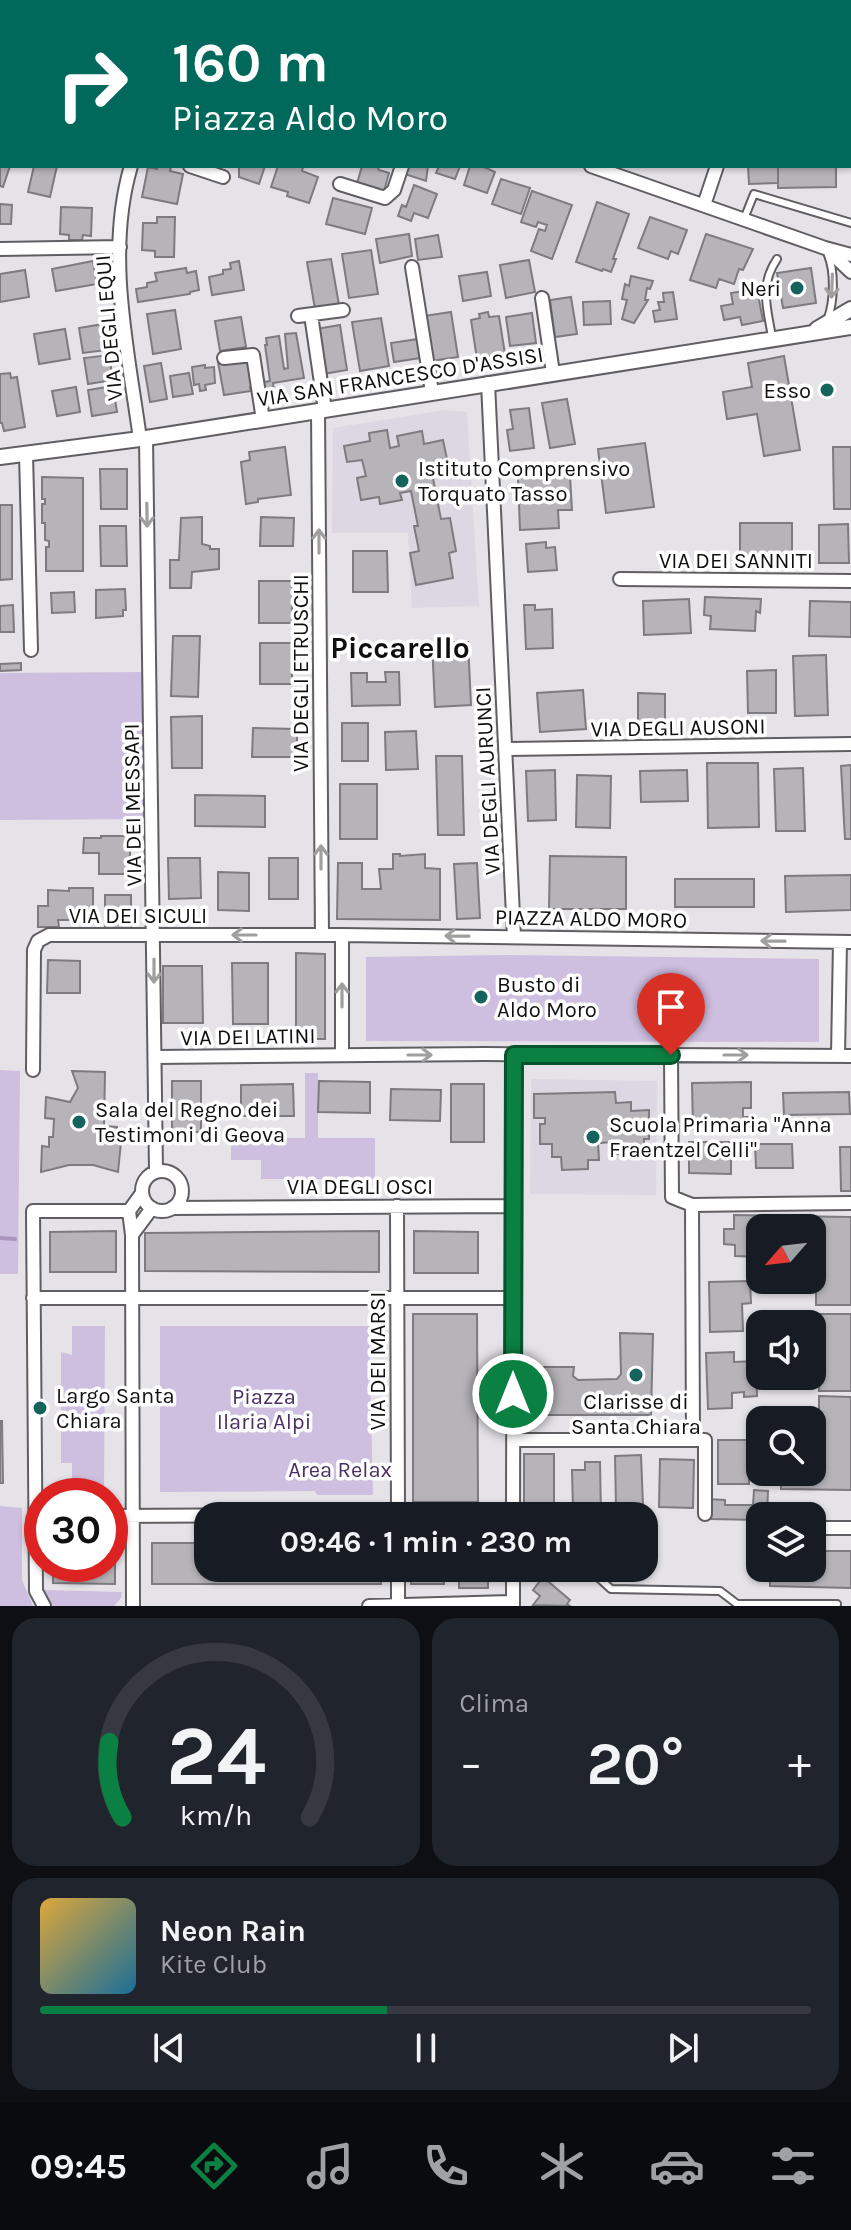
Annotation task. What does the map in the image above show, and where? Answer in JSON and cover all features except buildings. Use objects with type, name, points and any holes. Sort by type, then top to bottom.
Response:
[{"type":"street","name":"VIA DEGLI EQUI","points":[[131,168],[120,247],[121,300],[143,438]]},
{"type":"street","points":[[196,168],[223,177]]},
{"type":"street","points":[[340,184],[379,198],[388,197],[394,190],[401,168]]},
{"type":"street","points":[[597,168],[851,255]]},
{"type":"street","points":[[704,205],[716,168]]},
{"type":"street","points":[[0,249],[120,247]]},
{"type":"street","points":[[825,248],[851,272]]},
{"type":"street","points":[[412,267],[432,392]]},
{"type":"street","points":[[542,298],[553,373]]},
{"type":"street","name":"VIA SAN FRANCESCO D'ASSISI","points":[[830,327],[851,309]]},
{"type":"street","name":"VIA DEGLI ETRUSCHI","points":[[322,935],[322,410],[304,316],[343,310]]},
{"type":"street","name":"VIA SAN FRANCESCO D'ASSISI","points":[[830,327],[851,334]]},
{"type":"street","name":"VIA SAN FRANCESCO D'ASSISI","points":[[0,457],[263,420],[806,335],[830,327],[851,327]]},
{"type":"street","points":[[224,358],[253,355],[263,420]]},
{"type":"street","name":"VIA DEGLI AURUNCI","points":[[488,383],[514,937]]},
{"type":"street","name":"VIA DEI MESSAPI","points":[[143,438],[156,1171]]},
{"type":"street","points":[[26,454],[31,650]]},
{"type":"street","name":"VIA DEI SANNITI","points":[[620,579],[851,581]]},
{"type":"street","name":"VIA DEGLI AUSONI","points":[[505,749],[851,744]]},
{"type":"street","name":"VIA DEI SICULI","points":[[33,1070],[34,950],[38,941],[49,935],[322,935]]},
{"type":"street","name":"PIAZZA ALDO MORO","points":[[322,935],[846,942],[845,1056],[342,1055]]},
{"type":"street","points":[[342,935],[342,1055]]},
{"type":"street","name":"VIA DEI LATINI","points":[[155,1057],[342,1055]]},
{"type":"street","points":[[513,1502],[514,1055]]},
{"type":"street","points":[[671,1055],[672,1197],[692,1205],[851,1203]]},
{"type":"street","points":[[133,1606],[132,1235],[129,1211],[142,1193],[143,1182],[156,1171],[163,1170],[175,1175],[182,1193],[172,1208],[162,1211],[152,1208],[142,1193]]},
{"type":"street","name":"VIA DEGLI OSCI","points":[[182,1193],[206,1206]]},
{"type":"street","points":[[692,1205],[693,1440]]},
{"type":"street","name":"VIA DEI MARSI","points":[[397,1206],[398,1502]]},
{"type":"street","name":"VIA DEGLI OSCI","points":[[172,1208],[513,1206]]},
{"type":"street","points":[[132,1235],[152,1208]]},
{"type":"street","points":[[38,1478],[33,1211],[129,1211]]},
{"type":"street","points":[[33,1298],[513,1298]]},
{"type":"street","points":[[513,1440],[705,1440],[705,1514]]},
{"type":"street","points":[[131,1516],[194,1516]]},
{"type":"street","points":[[826,1528],[851,1528]]},
{"type":"street","points":[[36,1582],[36,1591],[44,1606]]},
{"type":"street","points":[[398,1582],[398,1606]]},
{"type":"street","points":[[369,1606],[513,1604],[513,1582]]},
{"type":"lane","points":[[744,219],[754,194],[851,223]]},
{"type":"lane","points":[[825,248],[832,271],[830,327]]},
{"type":"lane","points":[[773,340],[764,286],[767,272],[777,259]]},
{"type":"lane","points":[[603,1582],[611,1589],[720,1591],[737,1604],[837,1604]]},
{"type":"shaded area","name":"Istituto Comprensivo Torquato Tasso","points":[[444,410],[467,412],[479,606],[412,608],[408,533],[332,533],[333,428]]},
{"type":"shaded area","name":"Scuola Primaria \"Anna Fraentzel Celli\"","points":[[531,1079],[657,1081],[656,1195],[530,1194]]},
{"type":"green space","points":[[149,672],[150,819],[0,820],[0,673]]},
{"type":"green space","points":[[505,955],[819,959],[819,1042],[366,1041],[366,957]]},
{"type":"green space","points":[[0,1070],[20,1071],[18,1274],[0,1274]]},
{"type":"green space","points":[[305,1073],[318,1073],[318,1138],[375,1138],[375,1179],[261,1179],[261,1160],[231,1160],[231,1138],[305,1138]]},
{"type":"green space","points":[[72,1326],[105,1326],[104,1478],[72,1478],[72,1463],[61,1463],[61,1352],[72,1355]]},
{"type":"green space","name":"Piazza Ilaria Alpi","points":[[160,1326],[369,1326],[373,1495],[317,1495],[315,1491],[160,1492]]},
{"type":"green space","points":[[0,1506],[22,1508],[22,1580],[33,1606],[0,1606]]},
{"type":"green space","points":[[44,1590],[122,1592],[114,1606],[50,1606]]},
{"type":"waterway","points":[[0,1238],[15,1239]]},
{"type":"place","name":"Neri","points":[[797,288]]},
{"type":"place","name":"Esso","points":[[827,390]]},
{"type":"place","name":"Istituto Comprensivo Torquato Tasso","points":[[402,481]]},
{"type":"place","name":"Busto di Aldo Moro","points":[[481,997]]},
{"type":"place","name":"Sala del Regno dei Testimoni di Geova","points":[[79,1122]]},
{"type":"place","name":"Scuola Primaria \"Anna Fraentzel Celli\"","points":[[593,1137]]},
{"type":"place","name":"Clarisse di Santa Chiara","points":[[636,1375]]},
{"type":"place","name":"Largo Santa Chiara","points":[[40,1408]]},
{"type":"district","name":"Piccarello","points":[[400,648]]},
{"type":"route","points":[[513,1394],[514,1055],[671,1055]]},
{"type":"park label","name":"Area Relax","points":[[340,1469]]}]
